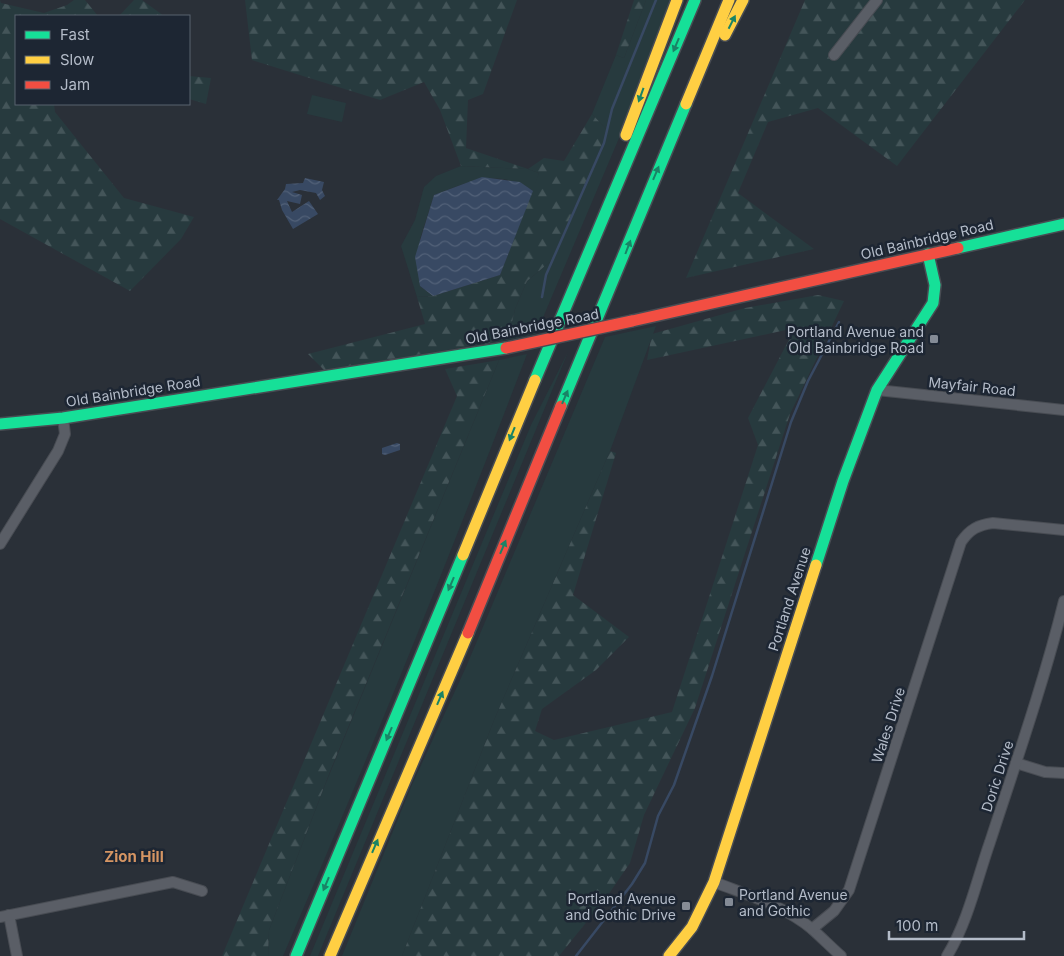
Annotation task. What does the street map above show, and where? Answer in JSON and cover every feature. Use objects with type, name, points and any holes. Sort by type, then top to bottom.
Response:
[{"type":"main road","points":[[582,264],[585,236],[628,131],[677,0]]},
{"type":"main road","points":[[296,956],[462,559],[582,264],[594,240],[695,0]]},
{"type":"main road","points":[[330,956],[450,675],[728,0]]},
{"type":"main road","points":[[699,72],[729,29],[743,0]]},
{"type":"main road","name":"Old Bainbridge Road","points":[[0,424],[63,418],[506,348],[1064,224]]},
{"type":"main road","name":"Portland Avenue","points":[[669,956],[692,926],[714,882],[843,481],[877,390],[933,303],[935,285],[928,254]]},
{"type":"street","points":[[834,55],[877,0]]},
{"type":"street","name":"Mayfair Road","points":[[877,390],[1064,410]]},
{"type":"street","points":[[0,544],[58,451],[65,434],[63,418]]},
{"type":"street","name":"Wales Drive","points":[[812,929],[834,911],[849,890],[956,554],[968,533],[981,525],[993,523],[1064,530]]},
{"type":"street","name":"Doric Drive","points":[[947,956],[954,945],[964,918],[1016,763],[1064,601]]},
{"type":"street","points":[[1016,763],[1045,772],[1064,773]]},
{"type":"street","points":[[17,956],[4,916],[173,882],[202,891]]},
{"type":"street","points":[[714,882],[763,901],[794,917],[812,929],[841,956]]},
{"type":"green space","points":[[0,0],[1,3],[44,13],[67,5],[74,0],[85,0],[97,15],[15,15],[15,105],[54,105],[55,112],[124,198],[194,217],[181,239],[130,291],[0,219]]},
{"type":"green space","points":[[134,0],[142,0],[163,15],[120,15]]},
{"type":"green space","points":[[245,0],[517,0],[483,94],[468,100],[466,148],[528,169],[461,166],[440,110],[424,82],[380,100],[252,60]]},
{"type":"green space","points":[[634,0],[646,0],[624,58],[616,55]]},
{"type":"green space","points":[[646,0],[672,0],[650,65],[536,334],[508,340],[515,309],[527,281],[551,261],[608,131],[592,114],[616,55],[624,58]]},
{"type":"green space","points":[[805,0],[1025,0],[897,166],[818,108],[768,122],[738,193],[814,249],[686,278]]},
{"type":"green space","points":[[190,76],[211,78],[206,104],[190,99]]},
{"type":"green space","points":[[312,95],[346,103],[342,122],[307,114]]},
{"type":"green space","points":[[592,114],[608,131],[551,261],[527,281],[515,309],[508,340],[324,370],[308,354],[425,324],[417,297],[433,296],[500,275],[539,173],[528,169],[544,158],[564,161]]},
{"type":"green space","points":[[461,166],[528,169],[539,173],[533,191],[520,184],[496,178],[460,185],[434,195],[420,239],[420,286],[433,296],[417,297],[401,246],[415,220],[424,187],[436,176]]},
{"type":"green space","points":[[818,295],[844,301],[790,414],[695,708],[644,815],[630,863],[606,898],[559,956],[402,956],[495,718],[610,451],[616,453],[573,595],[629,637],[596,670],[542,709],[535,731],[554,740],[672,712],[758,445],[748,418],[795,328],[647,360],[652,334],[745,308]]},
{"type":"green space","points":[[656,326],[610,451],[495,718],[402,956],[342,956],[411,787],[466,667],[605,337]]},
{"type":"green space","points":[[568,352],[318,956],[310,956],[531,425]]},
{"type":"green space","points":[[527,354],[408,656],[283,956],[268,956],[269,930],[325,785],[499,360]]},
{"type":"green space","points":[[499,360],[331,769],[269,930],[268,956],[222,956],[457,396],[445,369]]},
{"type":"water","points":[[482,177],[520,182],[533,191],[500,275],[433,296],[420,286],[415,257],[434,195]]},
{"type":"water","points":[[305,178],[324,182],[322,190],[325,196],[320,200],[316,193],[300,190],[292,192],[302,195],[300,204],[287,201],[292,212],[309,201],[318,214],[293,229],[282,210],[279,200],[277,200],[285,189],[286,184],[303,183]]},
{"type":"water","points":[[397,443],[400,444],[400,450],[385,455],[382,454],[382,448]]},
{"type":"waterway","points":[[542,297],[546,275],[604,143],[612,109],[656,0]]},
{"type":"waterway","points":[[576,956],[632,884],[645,863],[658,816],[674,785],[712,676],[791,422],[808,381],[839,322]]},
{"type":"traffic: fast","points":[[535,380],[695,0]]},
{"type":"traffic: fast","points":[[561,406],[686,104]]},
{"type":"traffic: fast","points":[[958,248],[1064,224]]},
{"type":"traffic: fast","points":[[816,565],[843,481],[877,390],[933,303],[935,285],[928,254]]},
{"type":"traffic: fast","points":[[0,424],[63,418],[506,348]]},
{"type":"traffic: fast","points":[[296,956],[463,555]]},
{"type":"traffic: slow","points":[[626,135],[677,0]]},
{"type":"traffic: slow","points":[[686,104],[729,0]]},
{"type":"traffic: slow","points":[[725,35],[743,0]]},
{"type":"traffic: slow","points":[[463,555],[535,380]]},
{"type":"traffic: slow","points":[[669,956],[692,927],[714,882],[816,565]]},
{"type":"traffic: slow","points":[[330,956],[468,633]]},
{"type":"traffic: jam","points":[[632,321],[958,248]]},
{"type":"traffic: jam","points":[[506,348],[632,321]]},
{"type":"traffic: jam","points":[[468,633],[561,406]]},
{"type":"place","name":"Portland Avenue and Old Bainbridge Road","points":[[934,339]]},
{"type":"place","name":"Portland Avenue and Gothic","points":[[729,902]]},
{"type":"place","name":"Portland Avenue and Gothic Drive","points":[[686,906]]},
{"type":"district","name":"Zion Hill","points":[[134,856]]}]
